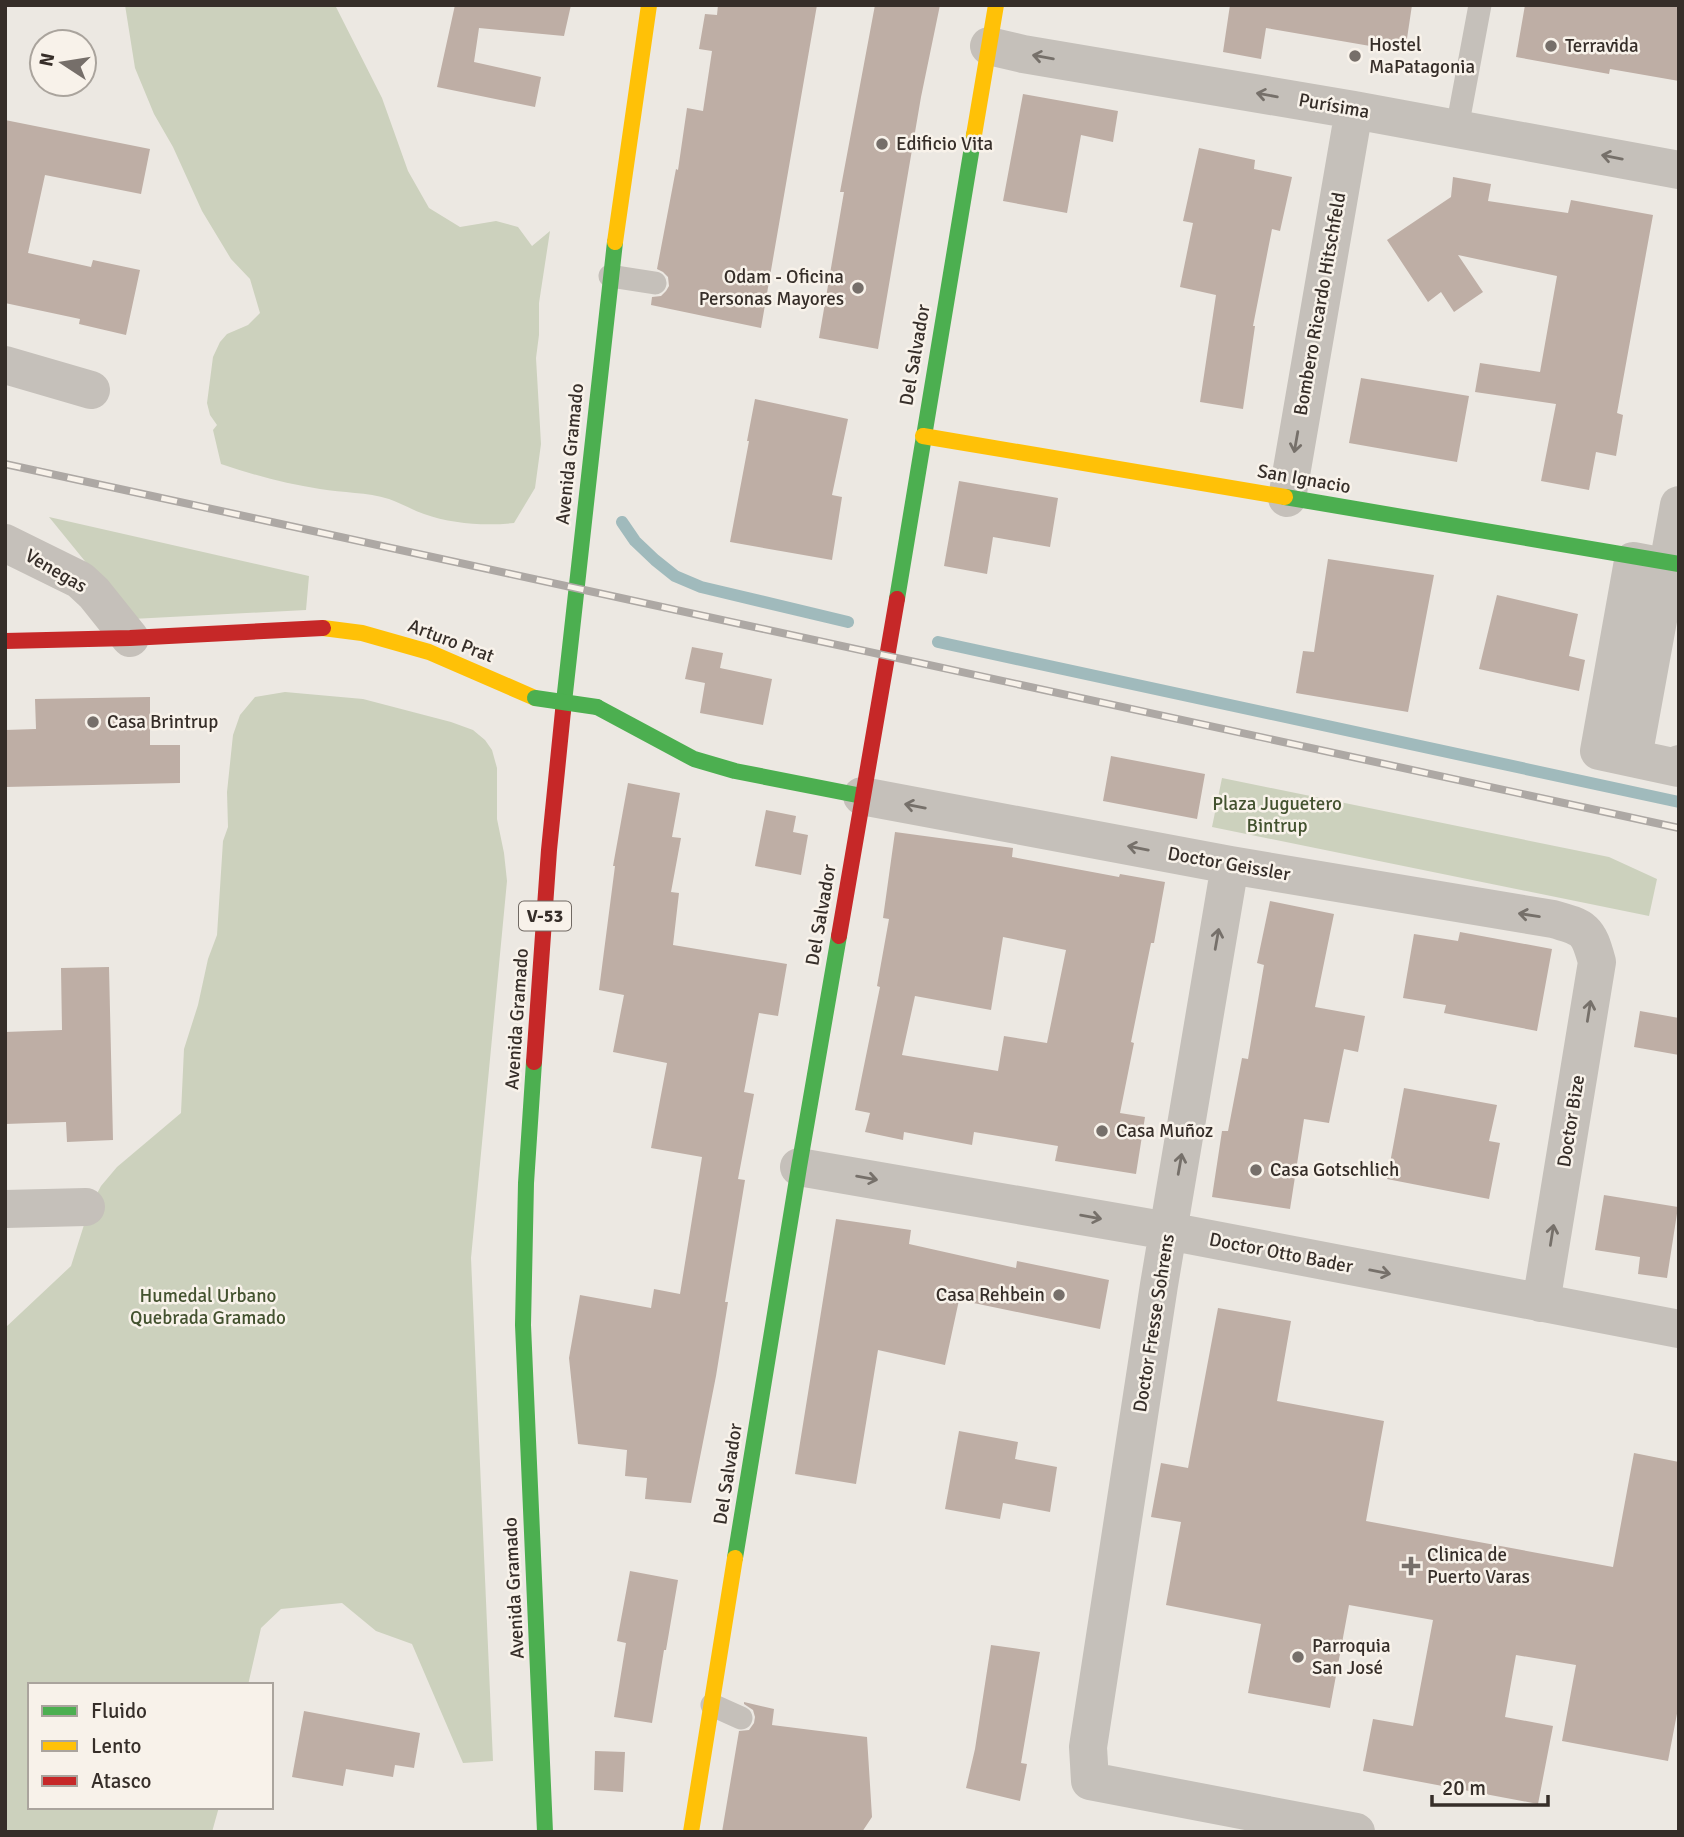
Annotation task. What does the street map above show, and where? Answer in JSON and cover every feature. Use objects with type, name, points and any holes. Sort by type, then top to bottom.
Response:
[{"type":"main road","name":"Avenida Gramado","points":[[545,1832],[523,1325],[526,1182],[553,812],[610,276],[649,5]]},
{"type":"main road","name":"Del Salvador","points":[[691,1832],[799,1167],[996,5]]},
{"type":"main road","name":"San Ignacio","points":[[923,436],[1673,565]]},
{"type":"main road","name":"Arturo Prat","points":[[5,641],[328,628],[362,633],[429,652],[535,698],[605,710],[694,759],[735,771],[862,796]]},
{"type":"street","name":"Purísima","points":[[989,46],[1679,170]]},
{"type":"street","name":"Bombero Ricardo Hitschfeld","points":[[1287,498],[1354,110]]},
{"type":"street","points":[[5,365],[92,390]]},
{"type":"street","points":[[1634,752],[1673,565],[1679,505]]},
{"type":"street","name":"Venegas","points":[[5,542],[80,580],[94,593],[130,638]]},
{"type":"street","points":[[1673,565],[1633,561],[1599,751],[1678,768],[1679,764]]},
{"type":"street","name":"Doctor Geissler","points":[[862,796],[1230,865],[1553,919],[1577,926],[1591,939]]},
{"type":"street","name":"Doctor Fresse Sohrens","points":[[1230,865],[1168,1231],[1088,1747],[1090,1781],[1356,1832]]},
{"type":"street","name":"Doctor Bize","points":[[1541,1303],[1597,962],[1591,939]]},
{"type":"street","name":"Doctor Otto Bader","points":[[799,1167],[1168,1231],[1679,1329]]},
{"type":"street","points":[[5,1209],[86,1207]]},
{"type":"lane","points":[[1457,128],[1480,5]]},
{"type":"lane","points":[[610,276],[655,284]]},
{"type":"lane","points":[[712,1705],[741,1718]]},
{"type":"green space","points":[[125,5],[335,5],[382,98],[408,171],[429,208],[460,227],[496,221],[518,227],[532,246],[550,231],[539,303],[536,358],[541,444],[535,488],[514,523],[480,524],[446,520],[381,497],[295,485],[221,464],[213,430],[217,425],[210,415],[207,403],[213,357],[227,334],[248,325],[260,313],[250,279],[231,259],[202,211],[173,147],[154,114],[135,68]]},
{"type":"green space","points":[[49,517],[309,576],[306,610],[132,619]]},
{"type":"green space","name":"Humedal Urbano Quebrada Gramado","points":[[285,692],[363,699],[451,722],[473,730],[485,740],[492,750],[497,768],[497,819],[507,881],[471,1258],[493,1761],[463,1763],[412,1644],[376,1631],[342,1603],[281,1609],[261,1628],[248,1683],[28,1683],[28,1809],[218,1809],[212,1832],[5,1832],[5,1328],[71,1266],[89,1209],[101,1186],[117,1167],[181,1113],[184,1049],[217,935],[223,841],[228,827],[227,792],[233,735],[240,715],[255,697]]},
{"type":"green space","name":"Plaza Juguetero Bintrup","points":[[1222,778],[1609,857],[1657,879],[1649,916],[1212,827]]},
{"type":"building","points":[[455,5],[571,5],[564,36],[479,28],[474,62],[541,77],[535,107],[437,87]]},
{"type":"building","points":[[718,5],[817,5],[761,328],[651,305],[652,297],[661,296],[669,286],[668,277],[657,269],[676,169],[678,170],[687,108],[703,111],[712,51],[699,49],[705,14],[717,15]]},
{"type":"building","points":[[875,5],[940,5],[921,97],[878,349],[819,338],[844,192],[840,192]]},
{"type":"building","points":[[1230,5],[1412,5],[1405,52],[1266,28],[1261,59],[1223,52]]},
{"type":"building","points":[[1525,5],[1679,5],[1679,81],[1610,69],[1609,74],[1516,57]]},
{"type":"building","points":[[1023,94],[1118,111],[1113,142],[1081,135],[1067,213],[1003,201]]},
{"type":"building","points":[[5,120],[150,149],[141,194],[45,175],[28,253],[91,267],[93,260],[140,270],[126,335],[79,324],[80,319],[5,303]]},
{"type":"building","points":[[1199,148],[1255,160],[1254,169],[1292,177],[1280,231],[1272,229],[1253,326],[1243,409],[1200,402],[1216,295],[1180,287],[1193,223],[1183,221]]},
{"type":"building","points":[[1453,177],[1491,184],[1488,201],[1568,213],[1571,200],[1653,215],[1617,413],[1623,415],[1616,456],[1596,452],[1589,490],[1541,481],[1556,404],[1475,392],[1480,363],[1540,372],[1557,276],[1458,255],[1483,292],[1454,312],[1441,292],[1428,302],[1387,240],[1451,197]]},
{"type":"building","points":[[1361,378],[1469,396],[1457,462],[1349,443]]},
{"type":"building","points":[[755,399],[848,419],[832,495],[842,497],[832,560],[730,542]]},
{"type":"building","points":[[959,481],[1058,498],[1050,547],[993,537],[987,574],[944,566]]},
{"type":"building","points":[[1328,559],[1434,575],[1408,712],[1296,693],[1303,651],[1314,652]]},
{"type":"building","points":[[1497,595],[1578,614],[1569,656],[1585,660],[1579,691],[1479,669]]},
{"type":"building","points":[[692,647],[723,653],[720,668],[772,679],[763,725],[700,713],[705,683],[685,679]]},
{"type":"building","name":"Casa Brintrup","points":[[150,697],[150,745],[180,745],[180,783],[5,787],[5,730],[36,729],[35,699]]},
{"type":"building","points":[[1111,756],[1205,774],[1197,819],[1103,801]]},
{"type":"building","points":[[628,783],[680,793],[672,837],[681,838],[671,892],[679,893],[673,945],[787,964],[778,1016],[759,1013],[744,1092],[754,1094],[738,1179],[745,1180],[716,1376],[691,1503],[645,1499],[647,1478],[625,1476],[627,1450],[578,1444],[569,1358],[580,1295],[651,1308],[654,1289],[680,1294],[702,1157],[651,1148],[667,1063],[613,1052],[624,995],[599,990],[613,866]]},
{"type":"building","points":[[766,810],[796,816],[793,832],[808,835],[801,875],[755,866]]},
{"type":"building","points":[[895,832],[1013,848],[1012,857],[1119,877],[1120,874],[1165,882],[1131,1042],[1134,1043],[1120,1113],[1145,1117],[1136,1174],[1055,1161],[1058,1146],[974,1132],[972,1145],[904,1132],[903,1140],[865,1132],[870,1113],[855,1110],[880,987],[877,986],[889,919],[883,918]],"holes":[[[1003,937],[1066,950],[1047,1043],[1004,1036],[998,1071],[902,1055],[915,996],[991,1010]]]},
{"type":"building","points":[[1270,901],[1334,914],[1315,1007],[1365,1016],[1358,1052],[1344,1049],[1329,1123],[1304,1119],[1290,1209],[1212,1197],[1222,1131],[1228,1131],[1242,1058],[1248,1059],[1264,965],[1257,963]]},
{"type":"building","points":[[1460,932],[1552,949],[1537,1031],[1444,1013],[1446,1005],[1403,998],[1414,934],[1458,941]]},
{"type":"building","points":[[109,967],[113,1140],[67,1142],[66,1122],[5,1124],[5,1032],[62,1030],[61,968]]},
{"type":"building","points":[[1640,1011],[1679,1018],[1679,1055],[1634,1047]]},
{"type":"building","points":[[1404,1088],[1497,1105],[1489,1141],[1500,1143],[1489,1199],[1387,1179]]},
{"type":"building","points":[[1604,1195],[1678,1207],[1667,1278],[1638,1274],[1640,1257],[1595,1250]]},
{"type":"building","points":[[836,1219],[911,1230],[909,1244],[1016,1268],[1017,1261],[1109,1280],[1100,1329],[959,1300],[945,1365],[878,1350],[856,1484],[795,1474]]},
{"type":"building","points":[[1218,1308],[1291,1321],[1277,1401],[1384,1421],[1366,1521],[1613,1567],[1634,1453],[1679,1462],[1679,1703],[1668,1761],[1562,1741],[1576,1665],[1516,1655],[1505,1717],[1553,1726],[1538,1804],[1363,1771],[1373,1719],[1413,1726],[1433,1620],[1349,1605],[1330,1708],[1248,1693],[1261,1624],[1166,1605],[1181,1522],[1151,1517],[1161,1463],[1188,1468]]},
{"type":"building","points":[[959,1431],[1018,1442],[1015,1459],[1057,1467],[1050,1512],[1003,1503],[1000,1519],[945,1509]]},
{"type":"building","points":[[630,1571],[678,1580],[652,1723],[614,1717],[626,1643],[617,1641]]},
{"type":"building","points":[[991,1645],[1040,1652],[1021,1763],[1027,1764],[1020,1801],[966,1788],[975,1749]]},
{"type":"building","points":[[744,1702],[774,1709],[772,1725],[867,1737],[872,1817],[862,1832],[722,1832],[739,1731],[749,1730],[754,1723],[753,1710]]},
{"type":"building","points":[[304,1711],[420,1733],[414,1768],[395,1765],[393,1777],[346,1769],[343,1786],[292,1777]]},
{"type":"building","points":[[595,1751],[625,1752],[623,1792],[594,1790]]},
{"type":"waterway","points":[[622,522],[635,541],[675,576],[701,587],[848,622]]},
{"type":"waterway","points":[[938,642],[1679,802]]},
{"type":"railway","points":[[5,464],[1679,828]]},
{"type":"traffic: fast","points":[[897,599],[974,135]]},
{"type":"traffic: fast","points":[[563,711],[615,242]]},
{"type":"traffic: fast","points":[[1285,497],[1679,564]]},
{"type":"traffic: fast","points":[[535,698],[597,707]]},
{"type":"traffic: fast","points":[[597,707],[694,759],[735,771],[862,796]]},
{"type":"traffic: fast","points":[[735,1558],[839,936]]},
{"type":"traffic: fast","points":[[534,1062],[526,1183],[523,1325],[545,1832]]},
{"type":"traffic: slow","points":[[615,242],[649,5]]},
{"type":"traffic: slow","points":[[974,135],[996,5]]},
{"type":"traffic: slow","points":[[923,436],[1285,497]]},
{"type":"traffic: slow","points":[[323,628],[362,633],[429,652],[535,698]]},
{"type":"traffic: slow","points":[[691,1832],[735,1558]]},
{"type":"traffic: jam","points":[[839,936],[897,599]]},
{"type":"traffic: jam","points":[[5,641],[130,638],[323,628]]},
{"type":"traffic: jam","points":[[534,1062],[549,850],[563,711]]},
{"type":"place","name":"Terravida","points":[[1551,46]]},
{"type":"place","name":"Hostel MaPatagonia","points":[[1355,56]]},
{"type":"place","name":"Edificio Vita","points":[[882,144]]},
{"type":"place","name":"Odam - Oficina Personas Mayores","points":[[858,288]]},
{"type":"place","name":"Casa Brintrup","points":[[93,722]]},
{"type":"place","name":"Casa Muñoz","points":[[1102,1131]]},
{"type":"place","name":"Casa Gotschlich","points":[[1256,1170]]},
{"type":"place","name":"Casa Rehbein","points":[[1059,1295]]},
{"type":"place","name":"Clinica de Puerto Varas","points":[[1411,1566]]},
{"type":"place","name":"Parroquia San José","points":[[1298,1657]]}]
